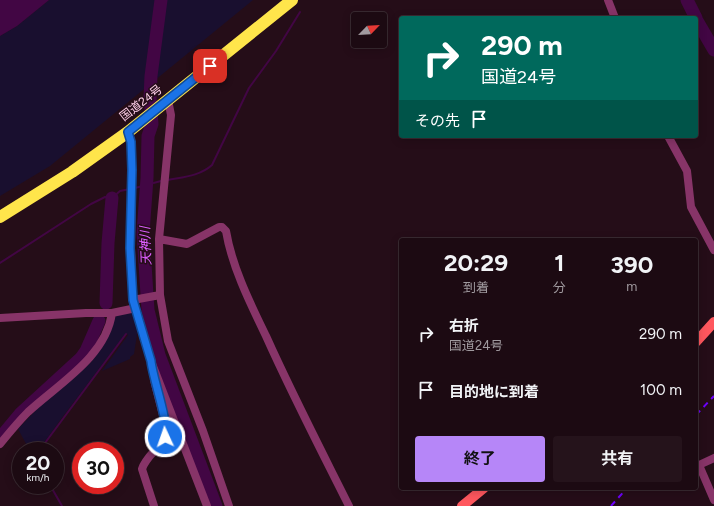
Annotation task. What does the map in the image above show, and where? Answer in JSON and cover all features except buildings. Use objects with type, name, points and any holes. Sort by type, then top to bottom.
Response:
[{"type":"highway","name":"国道24号","points":[[0,217],[72,172],[128,132],[292,0]]},
{"type":"main road","points":[[698,340],[714,322]]},
{"type":"main road","points":[[462,506],[482,490]]},
{"type":"street","points":[[608,0],[614,16]]},
{"type":"street","points":[[168,100],[171,115],[159,240],[158,295],[168,341],[203,431],[229,506]]},
{"type":"street","points":[[128,132],[131,142],[132,170],[130,248],[135,302],[151,361],[207,506]]},
{"type":"street","points":[[669,138],[687,171],[691,207],[714,250]]},
{"type":"street","points":[[159,240],[187,244],[218,227],[222,227],[226,231],[238,273],[247,296],[291,392],[349,506]]},
{"type":"street","points":[[0,318],[112,313],[135,302],[158,295]]},
{"type":"street","points":[[0,444],[28,412],[71,376],[92,355],[102,341],[111,320],[112,313]]},
{"type":"street","points":[[151,361],[166,430],[163,440],[144,464],[142,469],[154,506]]},
{"type":"street","points":[[714,458],[699,465],[714,500]]},
{"type":"shaded area","points":[[0,0],[49,0],[17,26],[0,36]]},
{"type":"shaded area","points":[[49,0],[253,0],[50,166],[0,196],[0,36],[17,26]]},
{"type":"shaded area","points":[[132,313],[135,316],[138,328],[134,354],[130,357],[130,359],[102,371],[128,335],[126,333],[44,442],[25,442],[18,429],[38,408],[91,362],[102,347],[116,316],[119,314]]},
{"type":"waterway","name":"天神川","points":[[161,0],[151,76],[150,98],[152,124],[148,136],[143,233],[148,310],[159,355],[216,506]]},
{"type":"waterway","points":[[687,0],[695,16]]},
{"type":"waterway","points":[[168,180],[197,174],[212,165],[249,88],[276,51],[300,12]]},
{"type":"waterway","points":[[698,22],[714,50]]},
{"type":"waterway","name":"天神川","points":[[135,188],[161,181]]},
{"type":"waterway","points":[[0,263],[91,204],[105,197],[112,198],[120,191],[130,189]]},
{"type":"waterway","points":[[106,303],[108,243],[112,198]]},
{"type":"waterway","points":[[0,438],[21,413],[81,358],[86,351],[99,321]]},
{"type":"waterway","points":[[46,442],[126,334]]},
{"type":"waterway","points":[[55,494],[62,506]]},
{"type":"railway","points":[[698,413],[714,396]]},
{"type":"railway","points":[[611,506],[625,490]]},
{"type":"route","points":[[165,437],[166,427],[152,371],[151,361],[133,300],[130,248],[132,170],[131,142],[128,132],[210,66]]}]
